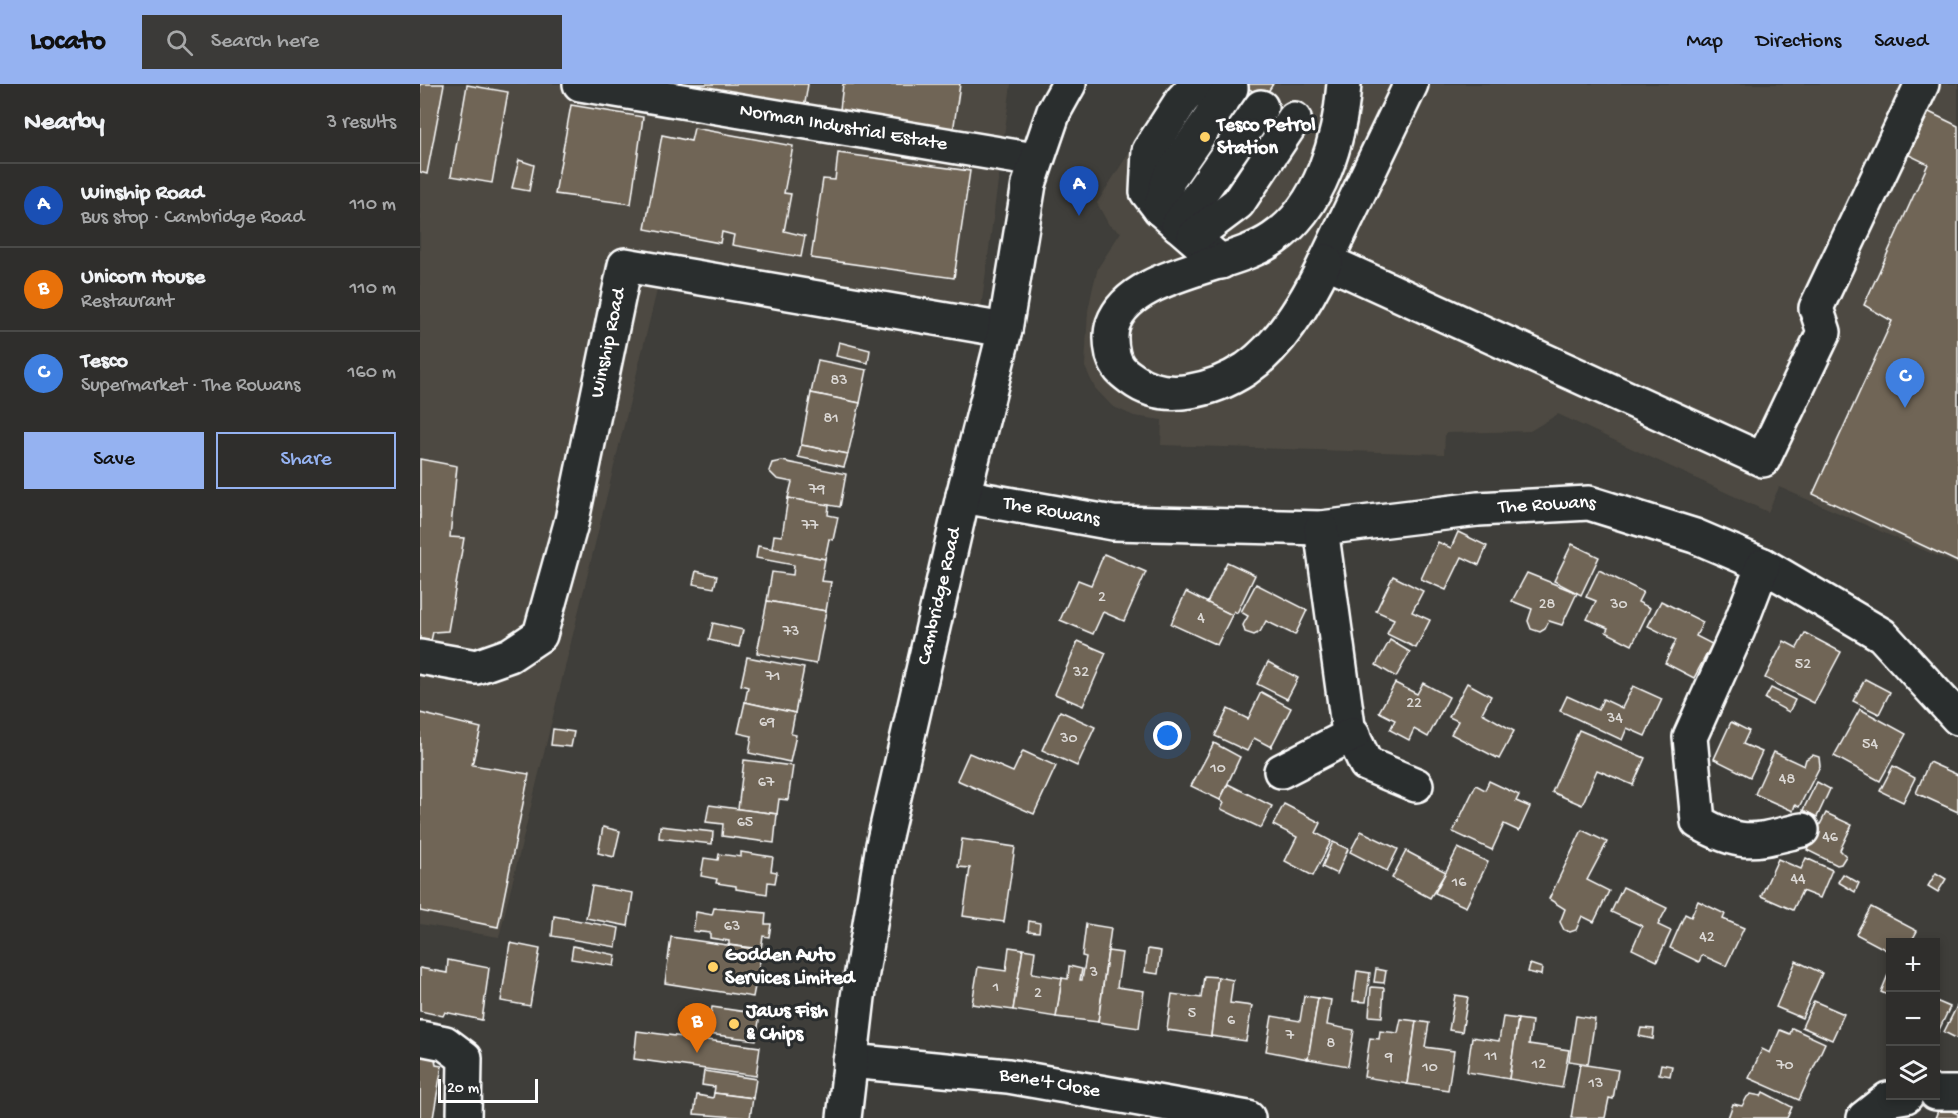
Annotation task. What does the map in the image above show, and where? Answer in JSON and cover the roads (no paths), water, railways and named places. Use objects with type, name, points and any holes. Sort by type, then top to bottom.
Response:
[{"type":"street","name":"Norman Industrial Estate","points":[[580,84],[1035,160]]},
{"type":"street","name":"Cambridge Road","points":[[843,1118],[883,845],[963,496],[1005,330],[1035,160],[1054,111],[1069,84]]},
{"type":"street","points":[[1197,84],[1182,100],[1149,151],[1147,192],[1177,224],[1221,262]]},
{"type":"street","points":[[1344,84],[1339,133],[1333,152],[1302,213],[1273,240],[1221,262],[1156,282],[1126,304],[1113,324],[1111,346],[1117,368],[1142,387],[1172,393],[1202,389],[1215,373],[1246,369],[1262,356],[1286,328],[1411,84]]},
{"type":"street","points":[[1311,278],[1763,460],[1824,332],[1816,308],[1922,84]]},
{"type":"street","points":[[1177,224],[1169,178],[1228,86],[1261,106],[1339,133]]},
{"type":"street","points":[[1177,224],[1261,106]]},
{"type":"street","points":[[1177,224],[1238,203],[1294,119]]},
{"type":"street","name":"Winship Road","points":[[420,657],[476,667],[510,655],[540,636],[572,520],[626,265],[1005,330]]},
{"type":"street","name":"The Rowans","points":[[963,496],[1113,523],[1321,528],[1478,509],[1588,503],[1695,536],[1763,565],[1882,635],[1958,718]]},
{"type":"street","points":[[1321,528],[1348,726],[1366,764],[1416,785]]},
{"type":"street","points":[[1763,565],[1738,630],[1690,737],[1698,822],[1727,838],[1751,842],[1803,830]]},
{"type":"street","points":[[1281,771],[1353,735]]},
{"type":"street","points":[[420,1038],[445,1043],[465,1058],[464,1118]]},
{"type":"street","name":"Bene't Close","points":[[850,1061],[1008,1076],[1248,1118]]},
{"type":"street","points":[[1940,1093],[1958,1093]]},
{"type":"street","points":[[1864,1118],[1887,1100]]},
{"type":"place","name":"Tesco Petrol Station","points":[[1205,137]]},
{"type":"place","name":"Winship Road","points":[[1079,216]]},
{"type":"place","name":"Tesco","points":[[1905,408]]},
{"type":"place","name":"Godden Auto Services Limited","points":[[713,967]]},
{"type":"place","name":"Jaws Fish & Chips","points":[[734,1024]]},
{"type":"place","name":"Unicorn House","points":[[697,1053]]}]
